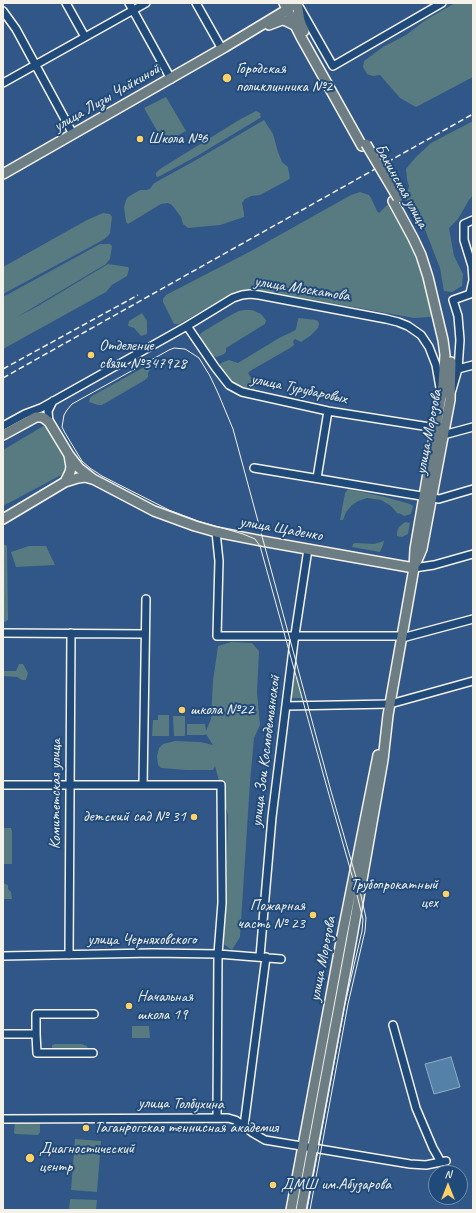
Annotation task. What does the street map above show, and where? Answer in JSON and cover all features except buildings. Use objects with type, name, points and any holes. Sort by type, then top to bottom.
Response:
[{"type":"main road","name":"Бакинская улица","points":[[297,3],[301,28]]},
{"type":"main road","name":"улица Лизы Чайкиной","points":[[3,174],[171,79],[223,48],[288,5]]},
{"type":"main road","name":"Бакинская улица","points":[[288,5],[364,145],[419,238],[426,255],[434,277],[449,340],[451,356],[446,399]]},
{"type":"main road","name":"улица Лизы Чайкиной","points":[[223,48],[278,21],[286,21],[301,28]]},
{"type":"main road","name":"улица Морозова","points":[[291,1210],[342,936],[378,756],[388,715],[414,568],[422,549],[427,497],[446,399]]},
{"type":"main road","points":[[3,435],[36,417],[41,417],[49,422]]},
{"type":"main road","name":"улица Щаденко","points":[[49,422],[69,455],[79,468],[93,479],[154,511],[216,532],[414,568]]},
{"type":"main road","points":[[65,482],[71,467],[69,455]]},
{"type":"main road","name":"улица Щаденко","points":[[3,519],[65,482],[85,477],[93,479]]},
{"type":"main road","name":"улица Морозова","points":[[301,1210],[352,937],[383,760],[388,715]]},
{"type":"main road","points":[[342,936],[352,937]]},
{"type":"main road","points":[[334,983],[343,984]]},
{"type":"street","points":[[66,3],[85,37]]},
{"type":"street","points":[[129,3],[171,79]]},
{"type":"street","points":[[3,83],[146,3]]},
{"type":"street","points":[[196,3],[223,48]]},
{"type":"street","points":[[301,28],[333,66],[442,3]]},
{"type":"street","points":[[4,15],[16,29],[73,134]]},
{"type":"street","points":[[472,293],[472,266],[464,240],[464,224],[473,220]]},
{"type":"street","name":"улица Морозова","points":[[446,399],[458,369],[460,340],[458,316],[453,300],[472,293]]},
{"type":"street","name":"улица Москатова","points":[[3,426],[40,408],[187,326],[233,298],[250,294],[398,322],[415,330],[421,335],[429,347],[436,364],[446,399]]},
{"type":"street","name":"улица Турубаровых","points":[[187,326],[229,385],[250,395],[440,431],[447,434],[473,427]]},
{"type":"street","points":[[458,369],[473,365]]},
{"type":"street","points":[[49,422],[48,411],[53,400]]},
{"type":"street","points":[[36,417],[40,408]]},
{"type":"street","points":[[317,478],[328,411]]},
{"type":"street","points":[[254,468],[439,499],[473,489]]},
{"type":"street","points":[[216,532],[219,561],[217,636],[402,637],[473,619]]},
{"type":"street","name":"улица Зои Космодемьянской","points":[[244,1126],[263,957],[271,825],[294,636],[308,549]]},
{"type":"street","name":"улица Щаденко","points":[[414,568],[434,565],[473,554]]},
{"type":"street","points":[[143,785],[146,600]]},
{"type":"street","points":[[3,633],[145,634]]},
{"type":"street","name":"Комитетская улица","points":[[69,955],[70,633]]},
{"type":"street","points":[[286,706],[390,704],[473,681]]},
{"type":"street","points":[[3,785],[221,785],[222,903],[218,954],[217,1118]]},
{"type":"street","name":"улица Черняховского","points":[[3,956],[152,953],[218,954],[281,959]]},
{"type":"street","points":[[93,1053],[37,1053],[36,1014],[94,1014]]},
{"type":"street","name":"улица Толбухина","points":[[3,1119],[228,1118],[235,1120],[259,1138],[265,1140],[410,1164],[426,1165],[444,1162],[433,1148],[416,1108],[392,1025]]},
{"type":"street","points":[[3,1034],[36,1034]]},
{"type":"green space","points":[[455,3],[473,3],[473,77],[416,107],[400,98],[380,75],[373,76],[367,74],[363,67],[364,61],[383,47],[406,35],[427,19]]},
{"type":"green space","points":[[166,97],[186,131],[164,143],[144,108]]},
{"type":"green space","points":[[256,111],[260,113],[260,118],[197,156],[157,177],[156,173],[160,169]]},
{"type":"green space","points":[[264,120],[273,134],[282,162],[288,167],[290,178],[260,195],[251,196],[245,199],[242,203],[244,217],[220,225],[188,228],[183,224],[181,217],[172,205],[168,203],[161,204],[128,224],[126,222],[124,207],[128,197],[140,190],[147,190],[151,188],[153,184]]},
{"type":"green space","points":[[473,121],[473,195],[458,219],[449,228],[454,256],[463,274],[462,286],[452,292],[444,291],[440,268],[424,227],[406,199],[409,186],[406,169],[431,143]]},
{"type":"green space","points":[[360,192],[369,195],[379,213],[389,204],[405,227],[423,269],[433,315],[430,317],[414,318],[258,290],[250,290],[234,292],[179,324],[174,324],[163,302],[166,295],[251,251],[351,195]]},
{"type":"green space","points":[[103,213],[110,214],[112,217],[110,233],[108,236],[3,294],[3,267],[87,220]]},
{"type":"green space","points":[[100,244],[110,244],[112,246],[110,259],[106,264],[17,317],[108,264],[128,267],[129,269],[127,276],[112,285],[106,292],[3,349],[3,297]]},
{"type":"green space","points":[[244,310],[252,310],[261,314],[266,320],[265,324],[226,348],[226,352],[224,354],[217,357],[213,356],[201,339],[200,334],[231,315]]},
{"type":"green space","points":[[142,313],[147,321],[147,334],[141,336],[134,328],[128,326],[129,321]]},
{"type":"green space","points":[[299,318],[318,321],[318,328],[301,342],[295,339],[293,341],[294,345],[290,348],[250,371],[248,373],[256,385],[253,390],[251,391],[235,387],[222,372],[220,367],[221,363],[229,360],[238,363],[279,338],[294,331]]},
{"type":"green space","points":[[148,365],[151,368],[148,373],[148,377],[145,380],[102,405],[89,402],[92,396]]},
{"type":"green space","points":[[45,425],[67,462],[67,469],[63,474],[3,506],[3,450]]},
{"type":"green space","points":[[348,489],[410,504],[413,506],[411,514],[404,516],[397,513],[391,506],[381,500],[367,498],[352,505],[346,512],[343,520],[340,520],[345,493]]},
{"type":"green space","points":[[405,522],[410,523],[408,534],[402,537],[397,536],[399,527]]},
{"type":"green space","points":[[384,541],[380,552],[352,547],[355,543],[374,544]]},
{"type":"green space","points":[[3,544],[7,546],[8,620],[5,622],[3,621]]},
{"type":"green space","points":[[29,546],[46,546],[55,565],[16,567],[11,552]]},
{"type":"green space","points":[[231,642],[252,643],[259,651],[257,692],[260,725],[254,738],[240,937],[232,950],[219,941],[226,902],[228,815],[215,766],[213,770],[161,768],[158,765],[157,756],[159,748],[163,744],[175,741],[200,742],[213,745],[206,734],[187,735],[187,724],[205,724],[206,731],[211,719],[213,681],[218,646]]},
{"type":"green space","points":[[19,664],[23,664],[28,673],[26,680],[22,680],[17,677],[3,676],[3,671],[16,671]]},
{"type":"green space","points":[[295,677],[298,677],[303,698],[290,698]]},
{"type":"green space","points":[[158,715],[169,715],[169,736],[152,736],[153,720],[158,720]]},
{"type":"green space","points":[[173,716],[185,716],[185,736],[174,736]]},
{"type":"green space","points":[[3,828],[11,828],[12,832],[12,864],[3,864]]},
{"type":"green space","points":[[3,883],[8,885],[12,899],[3,899]]},
{"type":"green space","points":[[335,988],[340,989],[313,1138],[309,1137]]},
{"type":"green space","points":[[132,1026],[149,1026],[150,1038],[132,1038]]},
{"type":"green space","points":[[82,1044],[87,1046],[90,1055],[86,1057],[66,1057],[44,1055],[44,1049],[52,1048],[52,1045]]},
{"type":"green space","points":[[15,1122],[40,1122],[40,1132],[38,1135],[15,1134]]},
{"type":"green space","points":[[75,1139],[101,1141],[97,1192],[71,1190]]},
{"type":"green space","points":[[70,1199],[97,1200],[96,1210],[69,1210]]},
{"type":"water","points":[[451,1057],[460,1087],[434,1094],[425,1064]]},
{"type":"tram line","points":[[307,1210],[345,1004],[362,931],[363,919],[260,546],[255,539],[169,510],[102,476],[82,461],[62,427],[64,415],[72,404],[174,348],[185,349],[199,358],[210,376],[233,429],[331,791],[360,891],[366,918],[365,931],[348,1004],[310,1210]]},
{"type":"railway","points":[[3,378],[473,114]]},
{"type":"railway","points":[[3,369],[138,295]]},
{"type":"place","name":"Городская поликлинника №2","points":[[227,78]]},
{"type":"place","name":"Школа №6","points":[[140,139]]},
{"type":"place","name":"Отделение связи №347928","points":[[91,355]]},
{"type":"place","name":"школа №22","points":[[182,710]]},
{"type":"place","name":"детский сад № 31","points":[[194,817]]},
{"type":"place","name":"Трубопрокатный цех","points":[[446,894]]},
{"type":"place","name":"Пожарная часть № 23","points":[[313,915]]},
{"type":"place","name":"Начальная школа 19","points":[[129,1006]]},
{"type":"place","name":"Таганрогская теннисная академия","points":[[86,1128]]},
{"type":"place","name":"Диагностический центр","points":[[30,1158]]},
{"type":"place","name":"ДМШ им.Абузарова","points":[[273,1185]]}]
